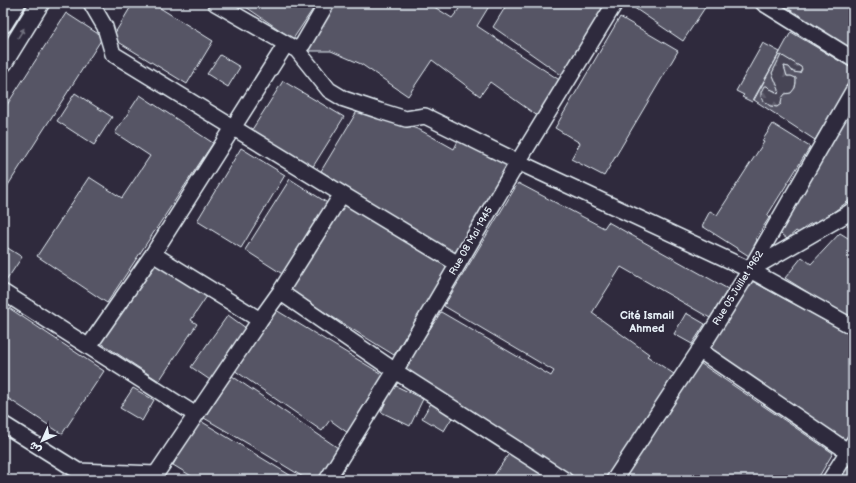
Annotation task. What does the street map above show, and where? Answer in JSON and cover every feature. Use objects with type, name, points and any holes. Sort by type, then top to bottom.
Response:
[{"type":"street","points":[[3,24],[16,3]]},
{"type":"street","points":[[3,63],[40,3]]},
{"type":"street","points":[[91,3],[105,27],[113,54],[458,264]]},
{"type":"street","points":[[215,3],[291,47],[329,90],[344,99],[380,112],[406,119],[425,116],[518,162],[750,270],[853,327]]},
{"type":"street","points":[[89,346],[153,254],[233,128],[291,47],[303,44],[327,3]]},
{"type":"street","name":"Rue 08 Mai 1945","points":[[327,480],[395,371],[518,162],[615,3]]},
{"type":"street","points":[[762,3],[853,59]]},
{"type":"street","name":"Rue 05 Juillet 1962","points":[[614,480],[750,270],[853,91]]},
{"type":"street","points":[[3,424],[78,471],[156,474],[280,292],[342,194]]},
{"type":"street","points":[[750,270],[853,210]]},
{"type":"street","points":[[153,254],[260,320]]},
{"type":"street","points":[[3,292],[196,415]]},
{"type":"street","points":[[280,292],[395,371],[565,480]]},
{"type":"street","points":[[699,350],[851,450],[830,480]]},
{"type":"green space","points":[[781,55],[802,69],[800,73],[793,72],[789,67],[784,66],[787,76],[796,78],[795,85],[791,93],[785,94],[782,98],[781,104],[777,107],[771,106],[763,100],[761,92],[764,86],[767,86],[778,94],[779,90],[772,73]]},
{"type":"building","points":[[133,3],[152,3],[213,41],[187,84],[112,38]]},
{"type":"building","points":[[240,3],[317,3],[293,39]]},
{"type":"building","points":[[333,3],[428,3],[452,18],[459,9],[451,3],[491,3],[477,26],[561,81],[539,117],[490,82],[480,96],[432,60],[408,96],[361,64],[331,51],[304,51]]},
{"type":"building","points":[[501,3],[599,3],[607,8],[567,79],[493,27],[506,6]]},
{"type":"building","points":[[627,3],[708,3],[683,41]]},
{"type":"building","points":[[775,3],[853,3],[853,52]]},
{"type":"building","points":[[66,13],[103,37],[3,193],[3,111]]},
{"type":"building","points":[[620,17],[678,51],[604,176],[571,159],[580,143],[555,128]]},
{"type":"building","points":[[791,32],[853,69],[853,76],[815,140],[754,100]],"holes":[[[781,55],[802,69],[800,73],[793,72],[789,67],[784,66],[787,76],[796,78],[796,83],[795,88],[791,93],[785,94],[782,98],[781,104],[777,107],[770,106],[765,102],[761,97],[761,92],[764,86],[767,86],[778,94],[779,90],[772,73]]]},
{"type":"building","points":[[763,43],[780,52],[752,102],[742,97],[744,95],[736,91]]},
{"type":"building","points":[[220,55],[240,67],[228,87],[207,74]]},
{"type":"building","points":[[283,81],[344,117],[309,173],[248,136]]},
{"type":"building","points":[[75,93],[112,117],[94,145],[57,121]]},
{"type":"building","points":[[140,95],[213,143],[107,303],[37,256],[89,177],[122,198],[150,156],[115,133]]},
{"type":"building","points":[[853,100],[853,197],[825,218],[808,225],[799,233],[796,231],[787,239],[776,230]]},
{"type":"building","points":[[359,108],[420,130],[454,149],[459,139],[510,166],[455,257],[321,171]]},
{"type":"building","points":[[773,124],[810,147],[767,216],[769,218],[756,238],[757,240],[749,256],[702,226],[710,211],[717,215],[764,142],[762,141]]},
{"type":"building","points":[[241,148],[285,175],[241,248],[197,221]]},
{"type":"building","points":[[290,179],[329,204],[284,275],[245,250]]},
{"type":"building","points":[[518,183],[604,228],[608,222],[728,289],[710,318],[621,267],[592,313],[649,354],[647,356],[677,376],[610,480],[574,480],[401,373],[441,312],[551,376],[554,371],[444,306]]},
{"type":"building","points":[[346,200],[450,264],[394,355],[287,289]]},
{"type":"building","points":[[853,219],[853,229],[846,224]]},
{"type":"building","points":[[840,233],[853,241],[853,321],[785,278],[802,257],[811,264]]},
{"type":"building","points":[[3,245],[22,257],[4,284],[3,283]]},
{"type":"building","points":[[151,259],[207,296],[191,320],[197,324],[159,381],[98,341]]},
{"type":"building","points":[[750,280],[853,336],[853,428],[844,441],[708,346]]},
{"type":"building","points":[[3,304],[104,371],[62,434],[3,395]]},
{"type":"building","points":[[276,310],[385,376],[348,433],[330,420],[322,431],[234,370]]},
{"type":"building","points":[[686,313],[705,324],[692,344],[674,334]]},
{"type":"building","points":[[228,315],[250,331],[213,382],[191,367]]},
{"type":"building","points":[[700,363],[833,453],[817,480],[623,480]]},
{"type":"building","points":[[232,376],[341,450],[318,480],[308,480],[204,418]]},
{"type":"building","points":[[394,385],[423,399],[410,426],[381,412]]},
{"type":"building","points":[[133,388],[154,400],[142,421],[120,408]]},
{"type":"building","points":[[431,403],[453,416],[444,431],[422,418]]},
{"type":"building","points":[[199,420],[298,480],[198,480],[173,465]]},
{"type":"building","points":[[510,452],[552,480],[491,480]]},
{"type":"building","points":[[848,459],[853,462],[853,480],[834,480]]},
{"type":"district","name":"Cité Ismail Ahmed","points":[[647,321]]}]
